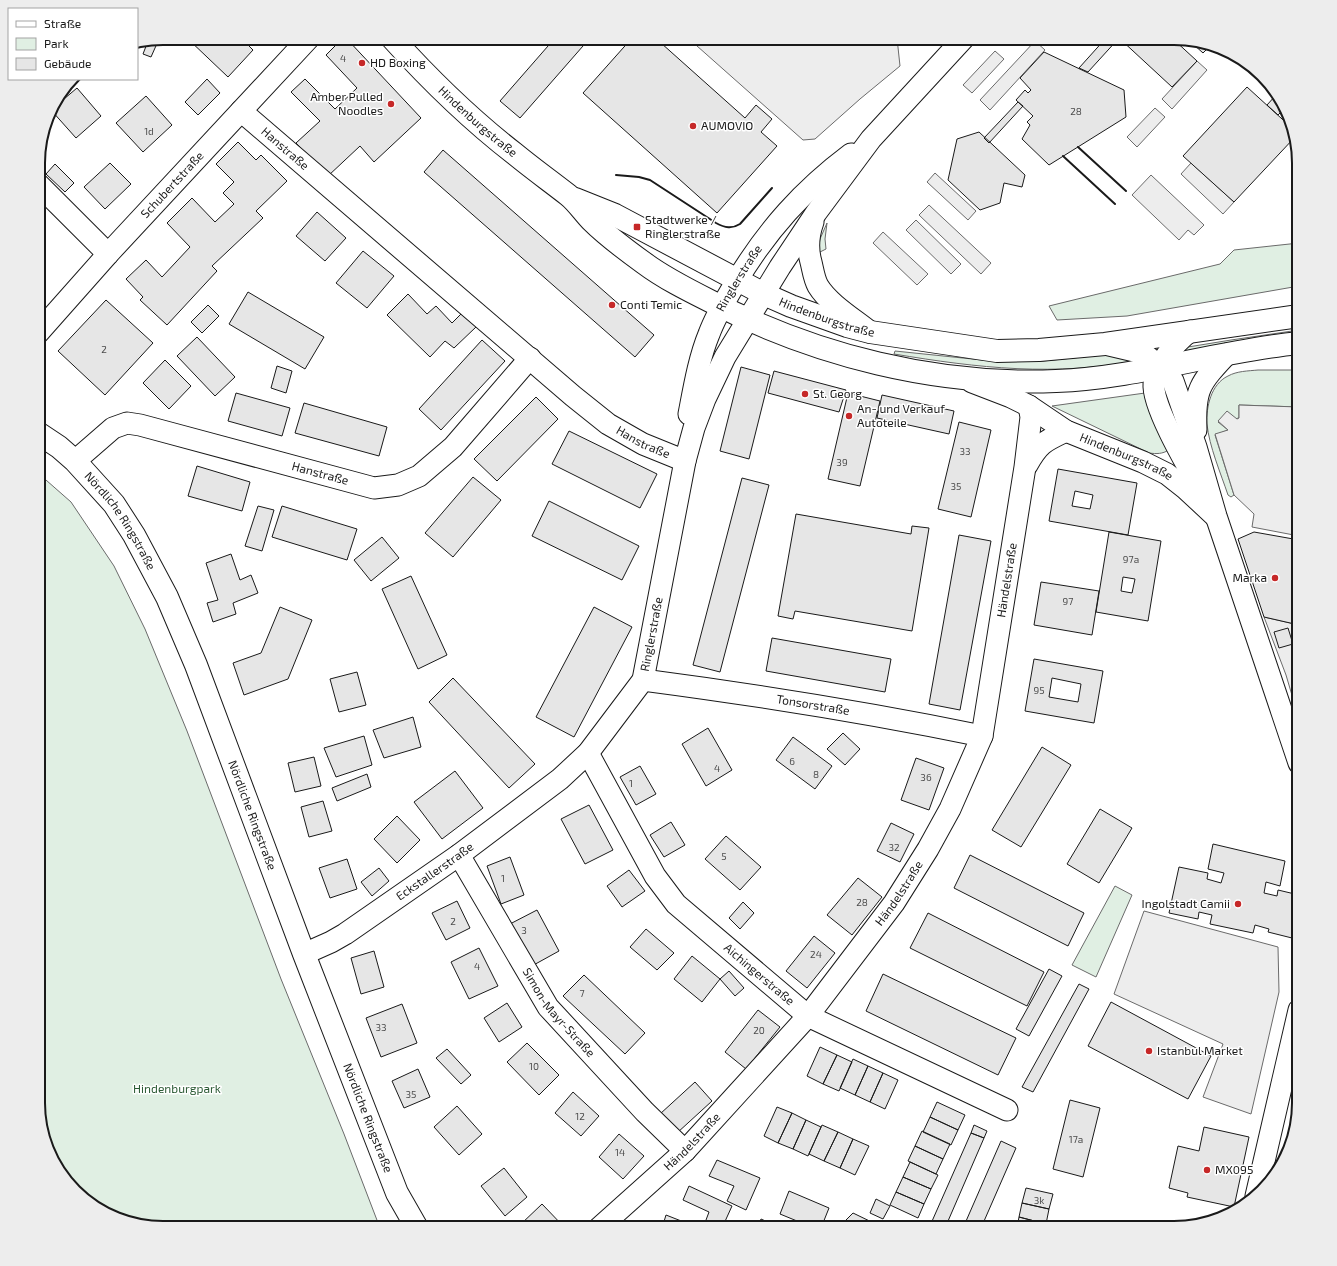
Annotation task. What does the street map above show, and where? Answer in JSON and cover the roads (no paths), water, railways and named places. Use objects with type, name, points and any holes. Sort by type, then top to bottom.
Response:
[{"type":"main road","name":"Hindenburgstraße","points":[[399,45],[464,110],[513,153],[571,197],[592,221],[617,244],[647,265],[689,290],[721,307],[778,333],[855,358],[903,369],[964,379],[1011,382],[1059,381],[1126,374],[1160,366],[1292,344]]},
{"type":"main road","name":"Hindenburgstraße","points":[[571,197],[615,215],[737,280],[790,306],[847,326],[870,332],[997,351],[1039,350],[1105,344],[1190,331]]},
{"type":"main road","points":[[1190,331],[1292,317]]},
{"type":"main road","name":"Nördliche Ringstraße","points":[[45,438],[59,447],[75,461],[114,504],[134,535],[167,597],[196,665],[304,954],[397,1193],[413,1221]]},
{"type":"street","name":"Schubertstraße","points":[[45,325],[108,254],[302,45]]},
{"type":"street","name":"Ringlerstraße","points":[[560,779],[588,753],[644,680],[685,461],[694,428],[705,399],[725,357],[816,213],[871,139],[958,45]]},
{"type":"street","name":"Hanstraße","points":[[241,111],[573,396],[608,424],[643,444],[685,461]]},
{"type":"street","name":"Ringlerstraße","points":[[685,461],[685,430],[693,393],[708,335],[721,307],[760,244],[796,202],[827,172],[871,139]]},
{"type":"street","points":[[45,191],[108,254]]},
{"type":"street","points":[[816,213],[809,232],[808,245],[813,271],[818,286],[836,305],[870,332]]},
{"type":"street","name":"Hindenburgstraße","points":[[1190,331],[1173,347],[1160,366],[1154,385],[1157,403],[1182,457],[1216,516]]},
{"type":"street","name":"Hindenburgstraße","points":[[1105,344],[1143,353],[1170,375],[1173,381],[1196,447],[1216,516],[1292,742]]},
{"type":"street","points":[[1196,447],[1195,415],[1198,394],[1206,376],[1227,354]]},
{"type":"street","name":"Hanstraße","points":[[75,461],[112,428],[127,423],[140,424],[374,488],[398,485],[419,476],[453,448],[530,358]]},
{"type":"street","name":"Hindenburgstraße","points":[[964,379],[1011,397],[1029,406],[1066,431],[1143,462],[1167,474],[1216,516]]},
{"type":"street","name":"Händelstraße","points":[[606,1221],[685,1151],[808,1016],[894,903],[928,849],[950,809],[982,736],[1025,467],[1031,417],[1029,406]]},
{"type":"street","name":"Händelstraße","points":[[1025,467],[1033,453],[1043,442],[1066,431]]},
{"type":"street","name":"Tonsorstraße","points":[[644,680],[730,692],[908,721],[982,736]]},
{"type":"street","name":"Aichingerstraße","points":[[588,753],[655,876],[676,904],[808,1016],[1007,1110]]},
{"type":"street","name":"Eckstallerstraße","points":[[304,954],[345,934],[459,855],[560,779]]},
{"type":"street","name":"Simon-Mayr-Straße","points":[[459,855],[548,1006],[645,1112],[685,1151]]},
{"type":"street","points":[[1258,1187],[1292,1040]]},
{"type":"place","name":"HD Boxing","points":[[362,63]]},
{"type":"place","name":"Amber Pulled Noodles","points":[[391,104]]},
{"type":"place","name":"AUMOVIO","points":[[693,126]]},
{"type":"place","name":"Stadtwerke / Ringlerstraße","points":[[637,227]]},
{"type":"place","name":"Conti Temic","points":[[612,305]]},
{"type":"place","name":"St. Georg","points":[[805,394]]},
{"type":"place","name":"An- und Verkauf Autoteile","points":[[849,416]]},
{"type":"place","name":"Marka","points":[[1275,578]]},
{"type":"place","name":"Ingolstadt Camii","points":[[1238,904]]},
{"type":"place","name":"Istanbul Market","points":[[1149,1051]]},
{"type":"place","name":"MX095","points":[[1207,1170]]},
{"type":"park label","name":"Hindenburgpark","points":[[177,1089]]}]
